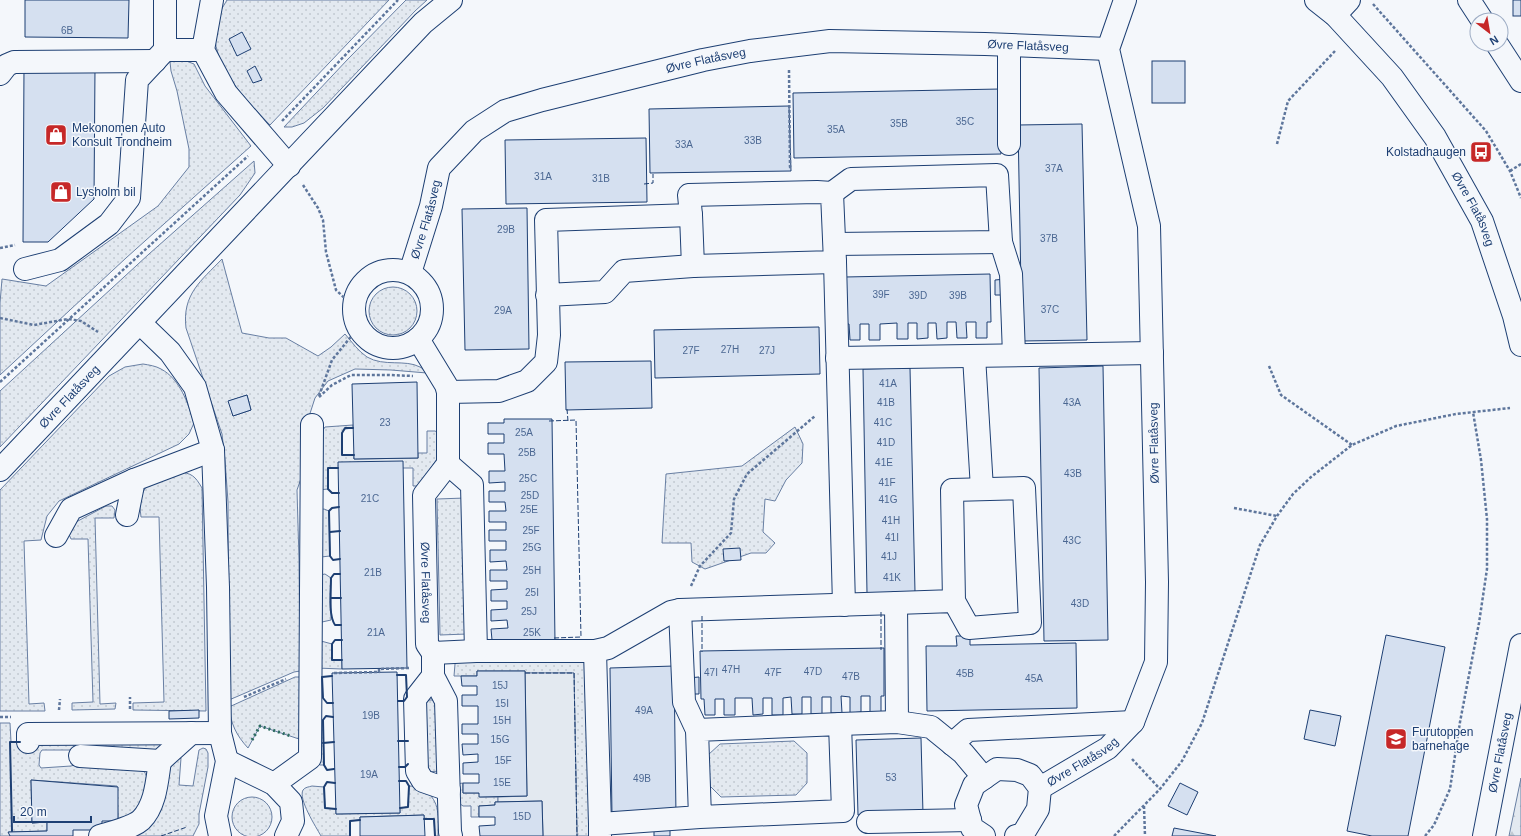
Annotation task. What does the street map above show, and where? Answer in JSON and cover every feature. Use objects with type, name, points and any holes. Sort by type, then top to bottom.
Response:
[{"type":"street","points":[[25,269],[60,260],[109,224],[129,198],[137,80],[160,55],[165,0]]},
{"type":"street","points":[[212,0],[203,50],[226,93],[289,166]]},
{"type":"street","name":"Øvre Flatåsveg","points":[[0,470],[423,23],[451,0]]},
{"type":"street","points":[[1108,49],[1125,0]]},
{"type":"street","name":"Øvre Flatåsveg","points":[[1316,0],[1342,7],[1352,33],[1392,77],[1435,137],[1482,221],[1514,316],[1521,345]]},
{"type":"street","points":[[1469,0],[1477,12]]},
{"type":"street","name":"Øvre Flatåsveg","points":[[410,273],[431,206],[439,168],[474,131],[505,111],[542,100],[703,60],[789,45],[830,41],[1108,49],[1149,226],[1157,582],[1156,662],[1133,722],[1108,748],[1040,788]]},
{"type":"street","points":[[1009,45],[1010,144]]},
{"type":"street","points":[[0,74],[7,65],[14,62],[160,55],[203,50]]},
{"type":"street","points":[[1502,52],[1521,81]]},
{"type":"street","points":[[693,266],[689,195],[817,192],[832,193],[850,179],[996,174],[1001,242],[1012,274],[1014,355]]},
{"type":"street","points":[[832,193],[835,253],[844,605]]},
{"type":"street","points":[[445,385],[499,391],[527,380],[546,362],[549,335],[546,220],[691,215]]},
{"type":"street","points":[[547,295],[605,292],[624,271],[835,253],[1001,242]]},
{"type":"street","name":"Øvre Flatåsveg","points":[[353,306],[356,294],[362,282],[373,274],[385,270],[398,269],[410,273],[421,280],[428,291],[432,304],[432,317],[427,329],[418,339],[408,345],[397,348],[385,348],[375,344],[365,337],[358,328]]},
{"type":"street","points":[[353,306],[354,318],[358,328]]},
{"type":"street","points":[[140,323],[170,352],[195,387],[213,450],[218,595],[220,733],[227,762],[216,816],[220,836]]},
{"type":"street","points":[[418,339],[445,385],[448,464],[472,485],[476,651]]},
{"type":"street","points":[[837,358],[1152,353]]},
{"type":"street","points":[[974,356],[982,489]]},
{"type":"street","points":[[274,784],[310,758],[312,425]]},
{"type":"street","points":[[56,536],[71,509],[134,480],[213,450]]},
{"type":"street","name":"Øvre Flatåsveg","points":[[448,464],[424,496],[427,644],[433,653],[433,676],[446,701],[448,790],[451,836]]},
{"type":"street","points":[[127,515],[134,480]]},
{"type":"street","points":[[1024,488],[1030,624],[968,628],[954,601],[952,490],[1024,488]]},
{"type":"street","points":[[433,653],[476,651],[595,650],[608,648],[671,612],[680,610],[954,601]]},
{"type":"street","points":[[896,603],[897,722]]},
{"type":"street","points":[[680,610],[684,702],[697,730],[700,817]]},
{"type":"street","name":"Øvre Flatåsveg","points":[[1484,836],[1521,646]]},
{"type":"street","points":[[595,650],[600,830],[700,817],[843,811],[840,724]]},
{"type":"street","points":[[433,676],[415,699],[417,771],[424,781],[448,790]]},
{"type":"street","points":[[697,730],[897,722],[931,727],[963,753],[984,778]]},
{"type":"street","points":[[952,744],[968,730],[1133,722]]},
{"type":"street","points":[[100,836],[125,828],[141,820],[150,808],[155,791],[160,761],[191,733]]},
{"type":"street","points":[[28,742],[28,734],[220,733]]},
{"type":"street","points":[[80,756],[160,761]]},
{"type":"street","points":[[227,762],[274,784],[290,802],[293,831]]},
{"type":"street","name":"Øvre Flatåsveg","points":[[977,828],[966,805],[974,786],[997,769],[1016,770],[1030,775],[1040,788],[1038,809],[1023,834],[1016,836]]},
{"type":"street","points":[[868,822],[977,828]]},
{"type":"path","points":[[0,382],[205,196],[265,139],[398,0]]},
{"type":"path","points":[[1370,0],[1486,131],[1510,171],[1521,198]]},
{"type":"path","points":[[1277,144],[1288,101],[1352,33]]},
{"type":"path","points":[[789,98],[790,167]]},
{"type":"path","points":[[1510,171],[1521,164]]},
{"type":"path","points":[[289,166],[318,208],[323,220],[326,252],[336,290],[353,306]]},
{"type":"path","points":[[0,248],[19,244]]},
{"type":"path","points":[[0,318],[34,325],[68,319],[81,321],[118,346]]},
{"type":"path","points":[[312,425],[319,398],[332,360],[358,328]]},
{"type":"path","points":[[1269,366],[1281,395],[1352,445]]},
{"type":"path","points":[[319,398],[332,385],[350,376],[389,374],[445,385]]},
{"type":"path","points":[[680,610],[700,566],[731,533],[734,499],[747,474],[817,415],[838,394]]},
{"type":"path","points":[[1114,836],[1160,789],[1182,761],[1202,724],[1260,545],[1277,516],[1293,494],[1311,476],[1352,445],[1396,426],[1473,412],[1510,408]]},
{"type":"path","points":[[1425,836],[1434,826],[1450,789],[1460,722],[1479,623],[1487,570],[1487,519],[1482,460],[1473,412]]},
{"type":"path","points":[[1234,508],[1277,516]]},
{"type":"path","points":[[220,708],[296,674],[379,672],[379,668],[390,668]]},
{"type":"path","points":[[130,697],[130,716]]},
{"type":"path","points":[[1115,741],[1160,789]]},
{"type":"path","points":[[1144,806],[1145,836]]},
{"type":"green space","points":[[227,0],[389,0],[270,125],[250,104],[231,80],[218,53],[215,39],[215,25],[218,15]]},
{"type":"green space","points":[[406,0],[427,0],[323,108],[304,123],[292,127],[284,127],[348,59]]},
{"type":"green space","points":[[181,59],[194,64],[205,86],[251,146],[126,258],[0,375],[0,303],[2,279],[46,286],[158,206],[189,167],[189,149],[170,62]]},
{"type":"green space","points":[[254,161],[255,173],[240,195],[0,447],[0,391],[149,254]]},
{"type":"green space","points":[[222,259],[242,333],[269,338],[286,338],[318,356],[331,347],[345,334],[367,357],[380,362],[408,363],[421,367],[427,373],[355,369],[328,381],[315,398],[304,432],[304,470],[297,490],[300,671],[294,672],[229,700],[228,502],[222,434],[186,328],[187,306],[190,297],[200,282]],"holes":[[[247,395],[251,410],[233,416],[229,401]]]},
{"type":"green space","points":[[393,287],[402,289],[410,294],[415,302],[417,311],[415,320],[410,328],[402,333],[393,335],[384,333],[376,328],[371,320],[369,311],[371,302],[376,294],[384,289]]},
{"type":"green space","points":[[143,364],[159,368],[168,373],[182,392],[194,423],[189,434],[179,444],[59,501],[47,516],[41,540],[24,541],[29,704],[44,703],[45,711],[0,711],[0,490],[109,376],[125,367]]},
{"type":"green space","points":[[353,425],[353,428],[345,429],[342,433],[342,455],[354,455],[354,459],[418,458],[418,453],[427,453],[427,431],[435,431],[437,432],[437,459],[418,486],[413,486],[413,468],[328,468],[328,489],[318,490],[321,433],[325,427]]},
{"type":"green space","points":[[795,427],[803,444],[802,463],[786,480],[775,501],[765,499],[763,532],[775,543],[766,553],[751,553],[705,569],[692,562],[691,543],[662,543],[666,474],[742,466]]},
{"type":"green space","points":[[178,472],[187,473],[193,476],[202,488],[206,711],[133,710],[133,703],[164,702],[159,517],[141,517],[139,499],[146,487]]},
{"type":"green space","points":[[465,498],[467,634],[440,635],[437,499]]},
{"type":"green space","points":[[106,506],[112,506],[115,510],[114,518],[95,518],[100,704],[116,703],[115,709],[72,710],[72,703],[93,702],[88,539],[71,539],[68,532],[76,522]]},
{"type":"green space","points":[[324,509],[329,511],[330,556],[321,557],[319,510]]},
{"type":"green space","points":[[325,574],[331,578],[331,620],[322,622],[320,620],[320,575]]},
{"type":"green space","points":[[321,641],[332,644],[332,660],[342,660],[342,669],[316,668]]},
{"type":"green space","points":[[579,657],[588,665],[593,836],[577,836],[574,673],[477,671],[477,676],[454,676],[455,664],[457,661]]},
{"type":"green space","points":[[525,673],[574,673],[577,836],[543,836],[542,801],[498,802],[498,797],[527,796]]},
{"type":"green space","points":[[295,677],[300,677],[302,740],[260,726],[248,748],[235,729],[231,719],[229,707]]},
{"type":"green space","points":[[428,700],[435,700],[438,702],[439,771],[428,772],[424,702]]},
{"type":"green space","points":[[323,720],[324,765],[320,765],[318,763],[319,721]]},
{"type":"green space","points":[[0,723],[10,723],[11,742],[172,740],[153,755],[84,750],[42,750],[40,753],[39,765],[41,768],[71,766],[84,762],[142,768],[147,779],[148,789],[141,810],[118,821],[117,786],[31,780],[32,823],[47,822],[47,831],[9,832],[10,836],[0,836]]},
{"type":"green space","points":[[794,741],[807,753],[807,783],[796,795],[721,797],[710,786],[708,755],[720,744]]},
{"type":"green space","points":[[203,748],[206,749],[208,753],[208,767],[199,814],[199,824],[193,836],[125,836],[175,760],[181,758],[179,785],[193,786],[199,750]]},
{"type":"green space","points":[[1521,778],[1521,836],[1509,836]]},
{"type":"green space","points":[[463,783],[463,793],[479,793],[480,797],[498,797],[498,802],[495,802],[495,805],[479,806],[479,817],[471,817],[471,806],[463,806],[456,801],[456,784]]},
{"type":"green space","points":[[312,786],[324,787],[325,808],[336,809],[336,814],[400,813],[400,808],[408,807],[409,786],[415,786],[429,794],[436,805],[438,816],[438,836],[435,836],[434,819],[424,819],[424,815],[360,817],[360,820],[350,821],[350,836],[321,836],[308,813],[303,800],[303,790]]},
{"type":"green space","points":[[256,797],[263,800],[269,806],[272,817],[271,825],[263,834],[256,837],[248,837],[241,834],[233,825],[232,813],[235,806],[244,798]]},
{"type":"building","points":[[25,0],[129,0],[128,38],[25,37]]},
{"type":"building","points":[[1513,0],[1521,0],[1521,16],[1513,16]]},
{"type":"building","points":[[242,32],[251,49],[237,56],[229,39]]},
{"type":"building","points":[[1152,61],[1185,61],[1185,103],[1152,103]]},
{"type":"building","points":[[255,66],[262,80],[253,83],[247,71]]},
{"type":"building","points":[[24,67],[95,68],[94,199],[48,242],[23,242]]},
{"type":"building","points":[[1000,89],[1001,154],[794,158],[793,93]]},
{"type":"building","points":[[789,106],[791,171],[650,173],[649,109]]},
{"type":"building","points":[[1082,124],[1087,340],[1022,341],[1018,125]]},
{"type":"building","points":[[646,138],[647,202],[506,204],[505,140]]},
{"type":"building","points":[[527,208],[529,349],[465,350],[462,209]]},
{"type":"building","points":[[990,274],[991,322],[987,322],[987,338],[976,338],[976,322],[966,322],[967,338],[957,338],[956,322],[947,322],[947,338],[937,339],[936,323],[928,323],[928,338],[917,339],[917,323],[908,323],[908,339],[897,339],[897,323],[880,324],[880,340],[869,340],[869,324],[860,324],[860,340],[850,340],[849,324],[846,324],[845,277]]},
{"type":"building","points":[[1006,279],[1006,295],[995,295],[995,280]]},
{"type":"building","points":[[819,327],[820,374],[655,378],[654,330]]},
{"type":"building","points":[[651,361],[652,408],[566,410],[565,362]]},
{"type":"building","points":[[1103,366],[1108,640],[1044,641],[1039,368]]},
{"type":"building","points":[[910,368],[915,592],[867,593],[863,369]]},
{"type":"building","points":[[417,382],[418,458],[354,459],[352,384]]},
{"type":"building","points":[[247,395],[251,410],[233,416],[228,401]]},
{"type":"building","points":[[504,419],[552,419],[555,642],[508,643],[508,640],[492,640],[491,629],[508,628],[507,620],[491,621],[491,610],[507,609],[507,601],[491,601],[491,590],[507,589],[507,581],[490,581],[490,570],[507,570],[506,561],[490,562],[490,550],[506,550],[506,541],[489,541],[489,530],[506,530],[506,522],[489,522],[489,511],[506,511],[505,502],[489,502],[489,491],[505,491],[505,482],[489,483],[489,471],[505,471],[504,454],[488,454],[488,443],[504,443],[504,434],[488,434],[488,423],[504,423]]},
{"type":"building","points":[[403,461],[407,668],[342,669],[338,462]]},
{"type":"building","points":[[740,548],[741,560],[724,561],[723,549]]},
{"type":"building","points":[[1386,635],[1445,647],[1408,836],[1372,836],[1347,831]]},
{"type":"building","points":[[956,636],[970,636],[970,645],[1076,643],[1077,708],[927,711],[926,646],[957,646]]},
{"type":"building","points":[[884,648],[884,696],[881,696],[881,712],[870,712],[870,696],[861,696],[861,712],[850,713],[850,697],[841,696],[842,713],[831,713],[831,697],[822,697],[822,714],[811,714],[811,697],[802,697],[802,714],[792,714],[791,697],[783,698],[783,715],[772,715],[772,698],[763,698],[763,714],[753,715],[752,698],[735,698],[735,715],[724,715],[724,699],[715,699],[715,715],[705,715],[704,699],[701,699],[700,651]]},
{"type":"building","points":[[674,666],[676,816],[612,817],[610,668]]},
{"type":"building","points":[[477,671],[525,671],[527,796],[479,797],[479,793],[463,793],[463,783],[479,783],[479,774],[463,774],[463,763],[478,762],[478,754],[463,755],[462,744],[478,744],[478,734],[462,734],[462,724],[478,724],[478,706],[462,706],[462,695],[477,695],[477,686],[462,686],[461,676],[477,676]]},
{"type":"building","points":[[397,672],[400,813],[336,814],[332,673]]},
{"type":"building","points":[[699,677],[699,694],[688,694],[688,678]]},
{"type":"building","points":[[199,710],[199,718],[169,719],[169,711]]},
{"type":"building","points":[[1310,710],[1341,716],[1335,746],[1304,739]]},
{"type":"building","points":[[921,738],[923,814],[858,815],[856,740]]},
{"type":"building","points":[[31,780],[118,787],[118,821],[102,821],[102,830],[73,830],[73,836],[10,836],[8,832],[47,831],[47,822],[32,823]]},
{"type":"building","points":[[1180,783],[1198,792],[1187,815],[1168,806]]},
{"type":"building","points":[[542,801],[543,836],[480,836],[479,826],[495,825],[495,817],[479,817],[479,806],[495,805],[495,802]]},
{"type":"building","points":[[424,815],[425,836],[360,836],[360,817]]},
{"type":"building","points":[[1174,828],[1216,836],[1172,836]]},
{"type":"building","points":[[654,829],[670,829],[670,836],[654,836]]},
{"type":"hedge","points":[[252,740],[260,726],[291,736]]},
{"type":"fence","points":[[644,184],[653,183],[653,174]]},
{"type":"fence","points":[[567,409],[568,421]]},
{"type":"fence","points":[[549,421],[576,420],[581,637],[554,638]]},
{"type":"fence","points":[[881,612],[881,650]]},
{"type":"fence","points":[[702,616],[702,652]]},
{"type":"fence","points":[[525,673],[574,673],[577,836]]},
{"type":"fence","points":[[161,836],[187,827]]},
{"type":"wall","points":[[353,428],[345,428],[342,433],[342,455],[354,455]]},
{"type":"wall","points":[[338,468],[328,468],[328,489],[332,493],[339,493]]},
{"type":"wall","points":[[339,507],[332,508],[329,511],[330,556],[333,560],[340,559]]},
{"type":"wall","points":[[330,532],[340,531]]},
{"type":"wall","points":[[340,574],[334,574],[331,578],[330,602],[333,621],[335,625],[341,625]]},
{"type":"wall","points":[[331,598],[341,598]]},
{"type":"wall","points":[[342,640],[335,640],[332,644],[332,660],[342,660]]},
{"type":"wall","points":[[397,675],[406,675],[407,697],[404,701],[398,701]]},
{"type":"wall","points":[[332,676],[322,677],[323,698],[327,703],[333,703]]},
{"type":"wall","points":[[333,717],[326,716],[323,720],[324,765],[327,770],[334,769]]},
{"type":"wall","points":[[398,741],[408,741]]},
{"type":"wall","points":[[12,831],[10,742],[20,742]]},
{"type":"wall","points":[[323,743],[334,742]]},
{"type":"wall","points":[[399,767],[405,767],[408,764]]},
{"type":"wall","points":[[399,781],[406,781],[409,786],[408,807],[400,808]]},
{"type":"wall","points":[[335,783],[327,782],[324,787],[325,808],[336,809]]},
{"type":"wall","points":[[424,819],[434,819],[435,836]]},
{"type":"wall","points":[[350,836],[350,821],[360,820]]},
{"type":"place","name":"Mekonomen Auto Konsult Trondheim","points":[[56,135]]},
{"type":"place","name":"Kolstadhaugen","points":[[1481,152]]},
{"type":"place","name":"Lysholm bil","points":[[61,192]]},
{"type":"place","name":"Furutoppen barnehage","points":[[1396,739]]}]
